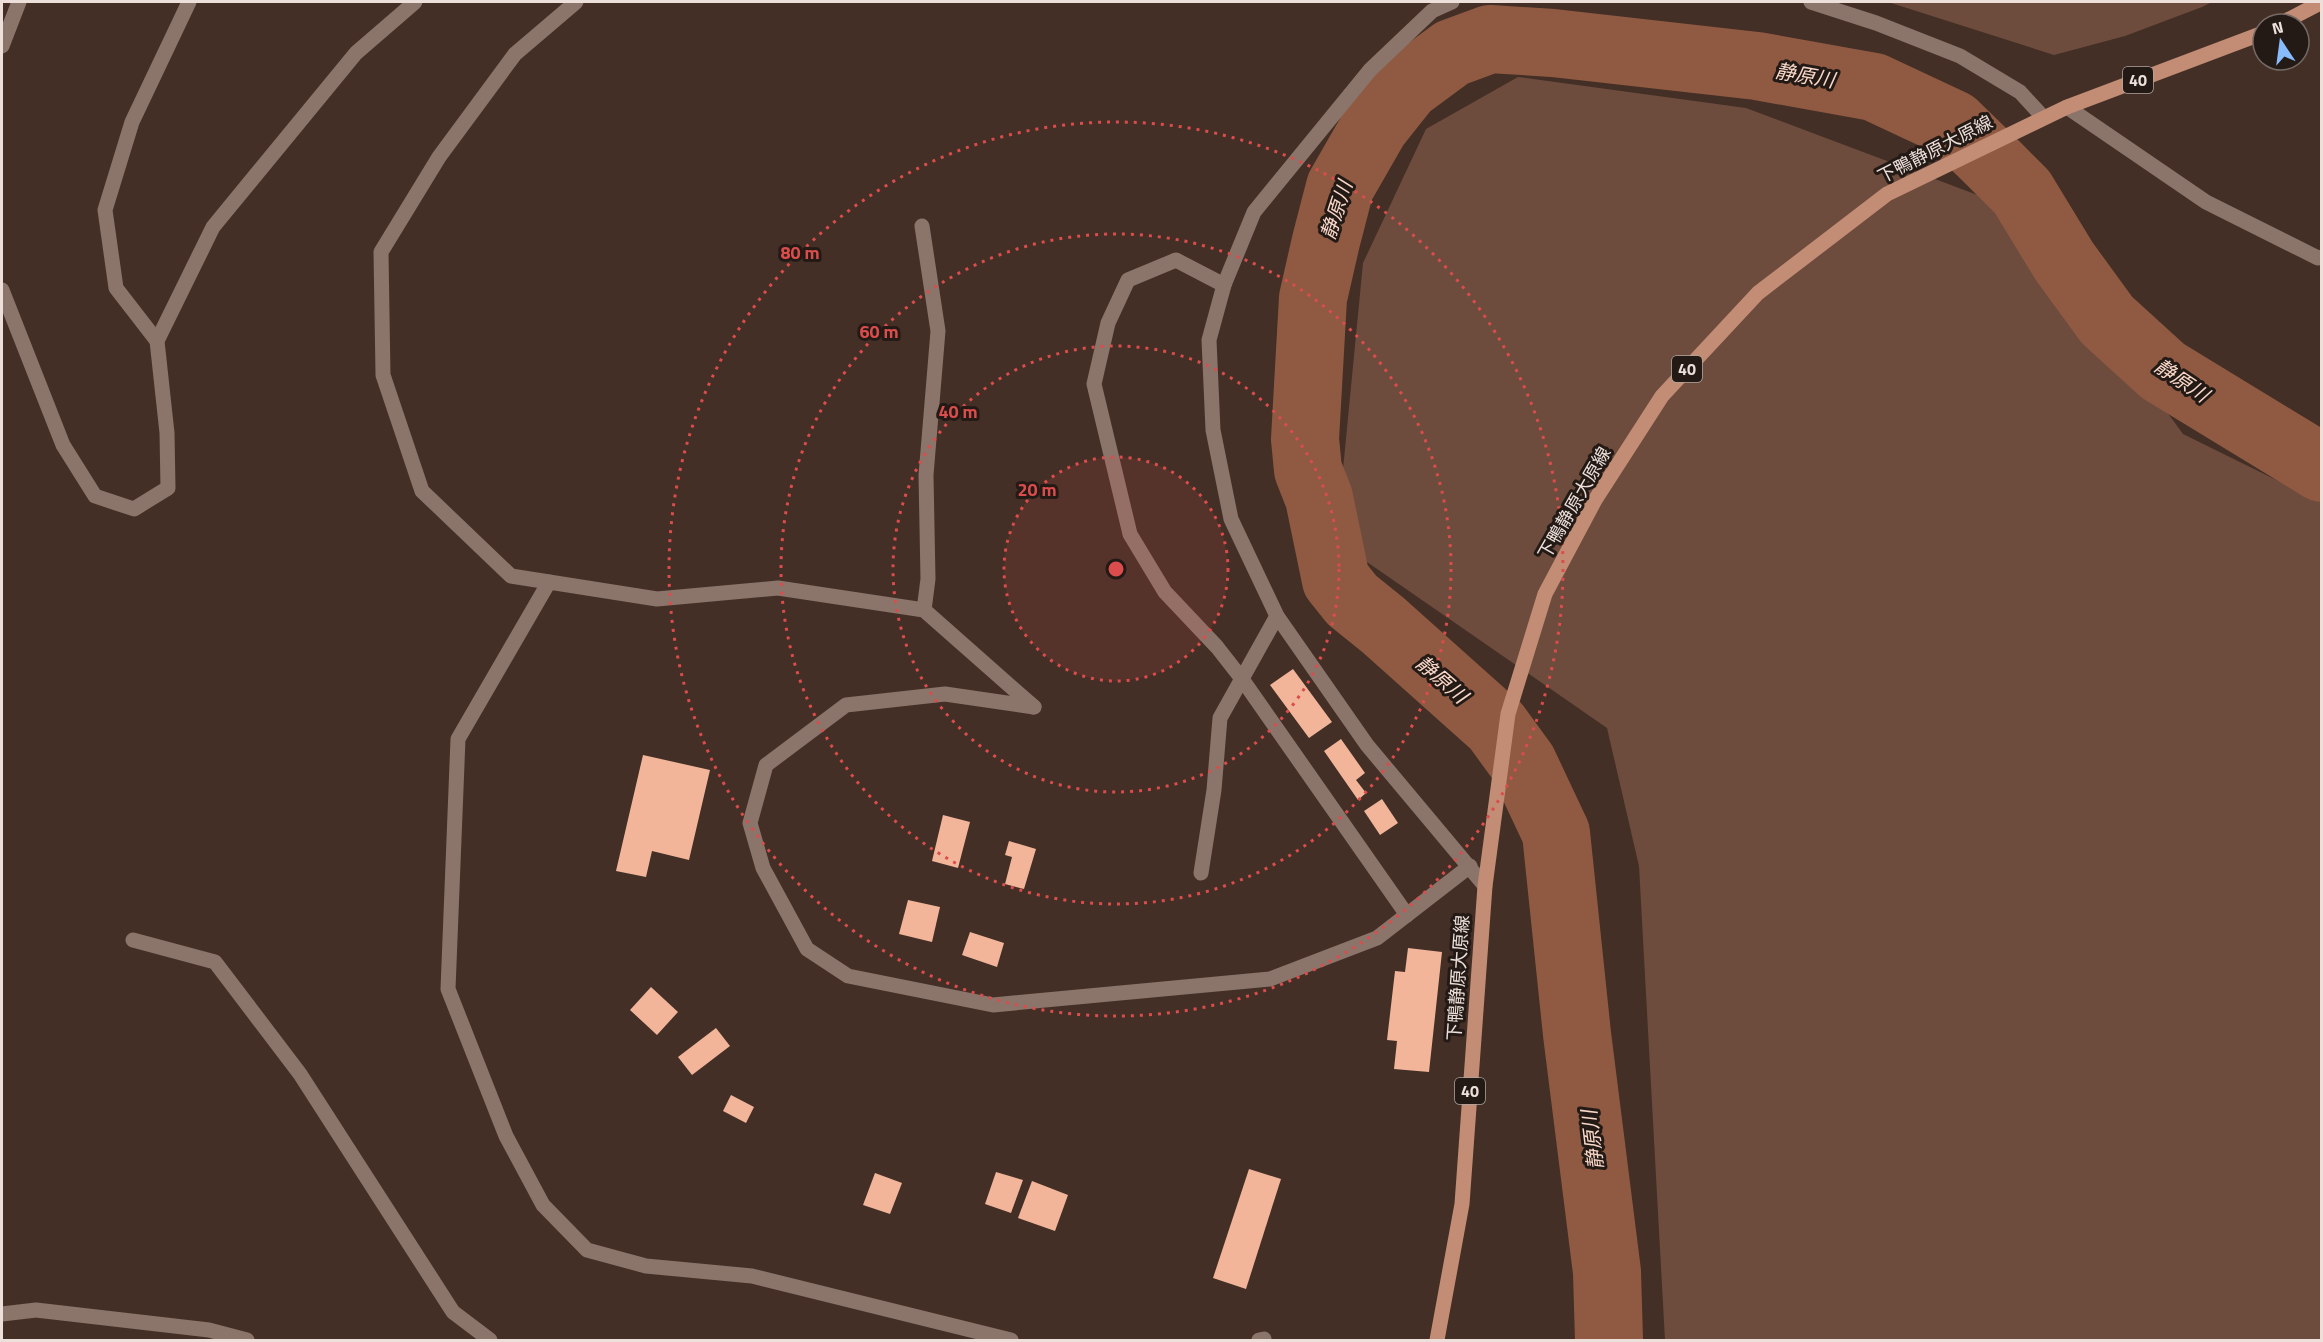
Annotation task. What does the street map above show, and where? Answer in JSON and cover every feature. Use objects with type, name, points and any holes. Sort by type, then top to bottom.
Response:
[{"type":"main road","points":[[2303,12],[2322,2]]},
{"type":"main road","name":"下鴨静原大原線","points":[[1437,1341],[1462,1204],[1485,886],[1508,714],[1545,594],[1594,500],[1662,396],[1758,293],[1887,194],[2067,106],[2251,37]]},
{"type":"street","points":[[2,46],[19,2]]},
{"type":"street","points":[[2,290],[63,445],[95,496],[134,509],[168,488],[167,433],[157,341],[116,288],[105,210],[132,122],[189,2]]},
{"type":"street","points":[[157,341],[213,227],[356,53],[416,2]]},
{"type":"street","points":[[576,2],[515,54],[439,157],[381,252],[383,375],[422,491],[511,576],[657,599],[778,588],[924,610],[1034,706],[945,694],[846,705],[766,765],[750,823],[763,868],[807,949],[848,976],[993,1005],[1270,980],[1377,938],[1470,866]]},
{"type":"street","points":[[1452,2],[1432,11],[1370,70],[1254,212],[1224,285],[1209,340],[1213,430],[1231,519],[1277,615],[1367,745],[1485,886]]},
{"type":"street","points":[[1811,2],[1876,23],[1960,56],[2020,92],[2043,117]]},
{"type":"street","points":[[2067,106],[2206,202],[2318,258],[2322,257]]},
{"type":"street","points":[[922,226],[938,331],[926,475],[928,579],[924,610]]},
{"type":"street","points":[[1224,285],[1176,260],[1128,280],[1108,323],[1094,384],[1130,534],[1165,592],[1217,647],[1242,679],[1407,915]]},
{"type":"street","points":[[549,582],[458,739],[448,989],[506,1136],[543,1205],[587,1250],[646,1266],[752,1276],[1011,1341]]},
{"type":"street","points":[[1201,873],[1214,790],[1220,718],[1277,615]]},
{"type":"street","points":[[134,940],[215,962],[300,1074],[453,1312],[490,1341]]},
{"type":"street","points":[[2,1314],[36,1310],[209,1330],[247,1341]]},
{"type":"shaded area","points":[[1888,2],[2212,2],[2125,36],[2054,55]]},
{"type":"shaded area","points":[[1518,77],[1746,108],[2020,211],[2183,434],[2321,502],[2321,1340],[1665,1340],[1639,866],[1607,728],[1367,562],[1341,490],[1363,263],[1426,129]]},
{"type":"building","points":[[1293,669],[1332,722],[1309,738],[1270,685]]},
{"type":"building","points":[[1341,739],[1365,773],[1356,780],[1366,793],[1358,800],[1324,751]]},
{"type":"building","points":[[643,755],[710,770],[689,860],[652,851],[646,877],[616,871]]},
{"type":"building","points":[[1382,799],[1398,823],[1380,835],[1364,811]]},
{"type":"building","points":[[943,815],[970,822],[958,868],[932,861]]},
{"type":"building","points":[[1009,841],[1036,849],[1024,889],[1005,884],[1012,857],[1005,855]]},
{"type":"building","points":[[908,900],[940,907],[932,942],[899,934]]},
{"type":"building","points":[[970,932],[1004,943],[997,967],[962,955]]},
{"type":"building","points":[[1408,948],[1442,952],[1429,1072],[1394,1069],[1397,1041],[1387,1040],[1395,971],[1405,972]]},
{"type":"building","points":[[651,987],[678,1012],[657,1035],[630,1010]]},
{"type":"building","points":[[716,1028],[730,1046],[692,1075],[678,1057]]},
{"type":"building","points":[[731,1095],[754,1107],[746,1123],[723,1111]]},
{"type":"building","points":[[1249,1169],[1281,1179],[1246,1289],[1213,1278]]},
{"type":"building","points":[[996,1172],[1023,1180],[1011,1213],[985,1204]]},
{"type":"building","points":[[875,1173],[902,1183],[890,1214],[863,1205]]},
{"type":"building","points":[[1032,1181],[1068,1195],[1055,1231],[1018,1218]]},
{"type":"waterway","name":"静原川","points":[[1609,1340],[1607,1272],[1577,1034],[1556,833],[1523,763],[1496,726],[1352,600],[1336,580],[1319,498],[1308,470],[1305,439],[1313,298],[1326,241],[1340,187],[1375,126],[1406,87],[1452,53],[1490,39],[1553,43],[1757,66],[1874,87],[1953,124],[1986,156],[2022,192],[2064,261],[2107,320],[2163,371],[2322,468]]}]
